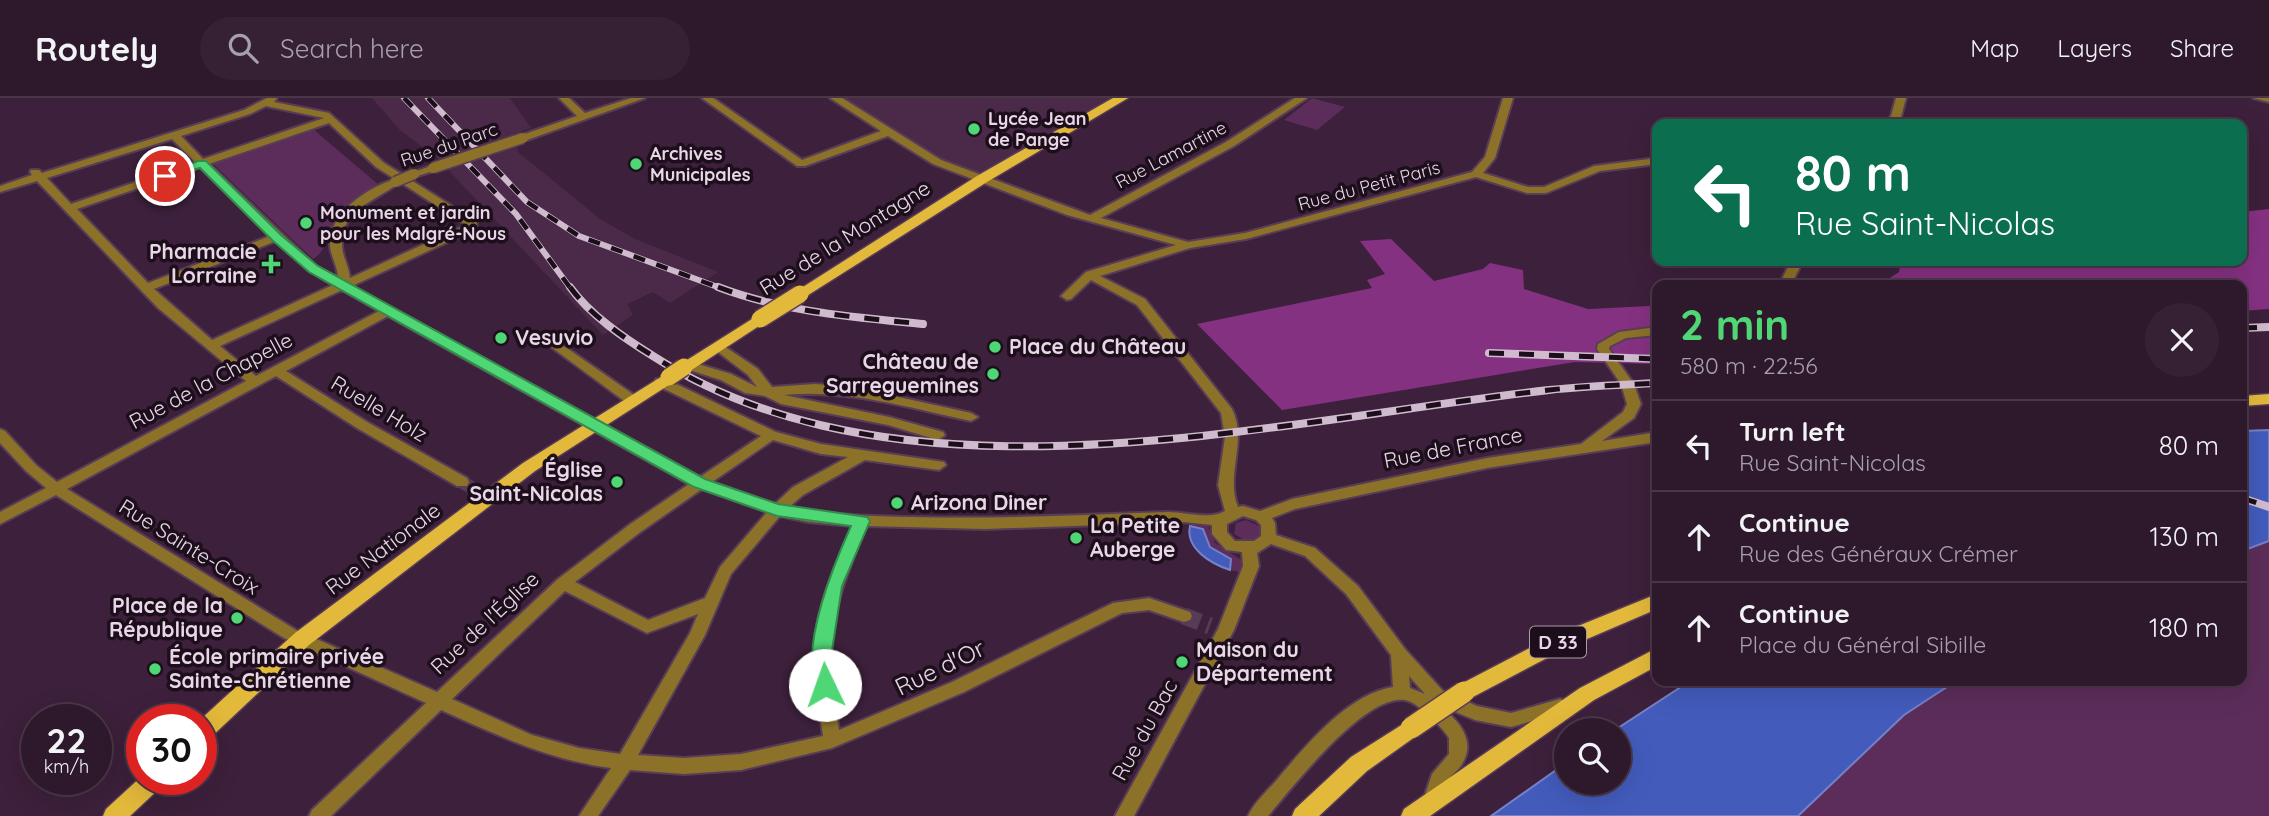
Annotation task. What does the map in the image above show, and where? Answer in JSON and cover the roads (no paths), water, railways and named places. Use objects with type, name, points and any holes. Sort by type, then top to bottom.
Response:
[{"type":"main road","name":"Rue de la Montagne","points":[[596,423],[982,179],[1122,98]]},
{"type":"main road","points":[[2247,393],[2269,392]]},
{"type":"main road","points":[[2247,401],[2269,399]]},
{"type":"main road","name":"Rue Nationale","points":[[217,718],[302,639],[485,495],[596,423]]},
{"type":"main road","name":"D 33","points":[[1303,816],[1359,764],[1464,692],[1516,662],[1601,621],[1652,603]]},
{"type":"main road","points":[[1412,816],[1587,694],[1652,652]]},
{"type":"main road","points":[[1587,694],[1652,659]]},
{"type":"main road","points":[[114,816],[137,795]]},
{"type":"street","points":[[564,98],[583,117]]},
{"type":"street","name":"Rue du Parc","points":[[342,284],[345,271],[335,244],[340,226],[368,195],[395,182],[640,98]]},
{"type":"street","points":[[707,98],[802,164],[888,132]]},
{"type":"street","name":"Rue du Petit Paris","points":[[835,98],[937,162],[1091,219],[1188,245]]},
{"type":"street","name":"Rue Lamartine","points":[[1091,219],[1230,144],[1302,98]]},
{"type":"street","points":[[1508,98],[1490,158],[1476,174],[1527,190],[1546,190],[1598,168],[1652,162]]},
{"type":"street","points":[[1894,119],[1901,98]]},
{"type":"street","points":[[2258,98],[2266,99]]},
{"type":"street","points":[[0,182],[38,174],[174,135],[268,100]]},
{"type":"street","points":[[0,189],[152,135],[268,100],[317,112],[331,119],[380,165],[471,222],[472,227],[209,346]]},
{"type":"street","points":[[72,207],[331,119]]},
{"type":"street","points":[[152,135],[174,135],[303,262],[387,311],[596,423],[699,483],[777,510],[861,521],[985,524],[1227,517],[1253,513],[1261,516],[1270,531],[1264,544],[1249,549],[1231,546],[1219,534],[1227,517],[1223,488],[1233,432],[1227,412],[1142,302],[1090,275]]},
{"type":"street","points":[[38,174],[146,288],[209,346],[254,381]]},
{"type":"street","name":"Rue du Petit Paris","points":[[1067,296],[1090,275],[1188,245],[1246,236],[1476,174]]},
{"type":"street","points":[[146,288],[276,237]]},
{"type":"street","name":"Rue de la Chapelle","points":[[0,519],[387,311]]},
{"type":"street","points":[[1584,447],[1629,415],[1634,404],[1627,384],[1602,349],[1604,344],[1623,335],[1652,332]]},
{"type":"street","points":[[551,341],[632,400]]},
{"type":"street","points":[[718,346],[753,372],[768,392],[786,401],[888,421],[938,435]]},
{"type":"street","name":"Ruelle Holz","points":[[275,370],[362,425],[462,482]]},
{"type":"street","points":[[676,373],[726,377],[750,390],[768,392],[814,388],[853,391],[971,416]]},
{"type":"street","points":[[676,373],[771,435],[821,449],[939,465]]},
{"type":"street","name":"Rue Sainte-Croix","points":[[0,435],[30,468],[56,489],[290,634],[438,698]]},
{"type":"street","name":"Rue de l'Église","points":[[318,816],[438,698],[563,583],[699,483],[771,435]]},
{"type":"street","name":"Rue de France","points":[[1261,516],[1292,504],[1345,492],[1584,447],[1652,439]]},
{"type":"street","points":[[588,816],[625,762],[697,635],[725,571],[777,510],[798,491],[863,455]]},
{"type":"street","points":[[832,741],[822,657],[826,625],[833,586],[861,521]]},
{"type":"street","points":[[1269,538],[1310,552],[1352,590],[1399,654],[1437,696],[1494,718],[1510,720],[1536,715],[1587,694]]},
{"type":"street","name":"Rue du Bac","points":[[1124,816],[1251,566],[1249,549]]},
{"type":"street","points":[[563,583],[647,627],[709,603]]},
{"type":"street","name":"Rue d'Or","points":[[438,698],[528,741],[579,756],[684,766],[741,762],[832,741],[947,692],[1119,607],[1149,604],[1184,616]]},
{"type":"street","points":[[1399,654],[1402,692]]},
{"type":"street","points":[[1256,816],[1351,713],[1378,696],[1402,692],[1429,706],[1452,727],[1458,739],[1459,750],[1453,764],[1439,778],[1432,801]]},
{"type":"water","points":[[2269,430],[2269,541],[2247,549],[2247,431]]},
{"type":"water","points":[[1190,526],[1203,529],[1210,547],[1231,559],[1230,570],[1201,554],[1192,542]]},
{"type":"water","points":[[1682,686],[1948,686],[1904,715],[1798,816],[1491,816],[1554,771],[1554,795],[1631,795],[1631,720]]},
{"type":"tunnel","points":[[462,482],[481,493]]},
{"type":"tunnel","points":[[1184,616],[1210,626]]},
{"type":"railway","points":[[404,98],[516,214],[571,289]]},
{"type":"railway","points":[[428,98],[527,202],[579,236],[723,289]]},
{"type":"railway","points":[[570,287],[597,316],[642,349],[752,405],[859,433],[973,445],[1091,445],[1210,435],[1549,390],[1652,383]]},
{"type":"railway","points":[[718,287],[793,308],[923,324]]},
{"type":"railway","points":[[2247,328],[2269,327]]},
{"type":"railway","points":[[1489,353],[1652,359]]},
{"type":"railway","points":[[2247,500],[2269,507]]},
{"type":"place","name":"Lycée Jean de Pange","points":[[974,129]]},
{"type":"place","name":"Archives Municipales","points":[[636,164]]},
{"type":"place","name":"Monument et jardin pour les Malgré-Nous","points":[[306,223]]},
{"type":"place","name":"Pharmacie Lorraine","points":[[271,264]]},
{"type":"place","name":"Vesuvio","points":[[501,338]]},
{"type":"place","name":"Place du Château","points":[[995,347]]},
{"type":"place","name":"Château de Sarreguemines","points":[[993,374]]},
{"type":"place","name":"Église Saint-Nicolas","points":[[617,482]]},
{"type":"place","name":"Arizona Diner","points":[[897,503]]},
{"type":"place","name":"La Petite Auberge","points":[[1076,538]]},
{"type":"place","name":"Place de la République","points":[[237,618]]},
{"type":"place","name":"Maison du Département","points":[[1182,662]]},
{"type":"place","name":"École primaire privée Sainte-Chrétienne","points":[[155,669]]}]
